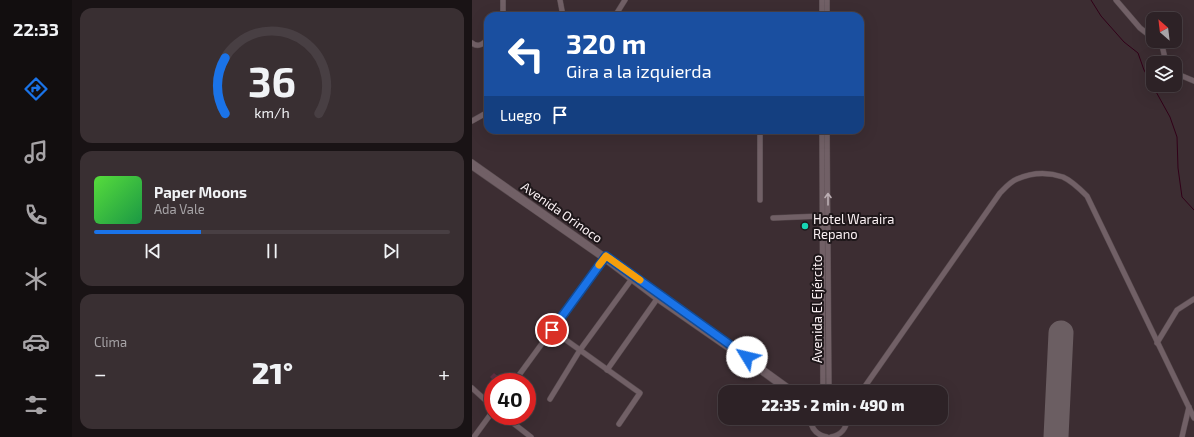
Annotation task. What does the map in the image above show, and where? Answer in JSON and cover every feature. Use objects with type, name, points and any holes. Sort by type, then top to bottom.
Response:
[{"type":"street","points":[[503,0],[503,12]]},
{"type":"street","points":[[560,0],[562,12]]},
{"type":"street","points":[[618,12],[625,0]]},
{"type":"street","points":[[822,0],[822,12]]},
{"type":"street","points":[[826,0],[827,12]]},
{"type":"street","points":[[1116,0],[1140,28],[1146,33]]},
{"type":"street","points":[[472,43],[478,46],[484,43]]},
{"type":"street","points":[[1182,76],[1194,81]]},
{"type":"street","points":[[472,121],[484,114]]},
{"type":"street","points":[[760,134],[760,200]]},
{"type":"street","name":"Avenida El Ejército","points":[[822,134],[823,385]]},
{"type":"street","name":"Avenida El Ejército","points":[[827,134],[829,385]]},
{"type":"street","name":"Avenida Orinoco","points":[[472,162],[785,385]]},
{"type":"street","name":"Avenida Orinoco","points":[[472,167],[605,257],[631,280],[780,385]]},
{"type":"street","points":[[866,385],[1000,193],[1016,180],[1038,174],[1051,175],[1064,178],[1087,196],[1194,418]]},
{"type":"street","points":[[773,218],[822,216]]},
{"type":"street","points":[[521,373],[605,257]]},
{"type":"street","points":[[550,399],[580,350],[631,280]]},
{"type":"street","points":[[608,370],[657,299]]},
{"type":"street","points":[[1157,343],[1177,310],[1194,299]]},
{"type":"street","points":[[552,330],[640,393],[619,424]]},
{"type":"street","points":[[472,388],[484,399]]},
{"type":"street","points":[[1182,437],[1188,407]]},
{"type":"street","points":[[474,437],[484,423]]},
{"type":"street","points":[[516,425],[531,437]]},
{"type":"street","points":[[811,425],[814,430],[824,437]]},
{"type":"street","points":[[835,437],[843,430],[846,425]]},
{"type":"waterway","points":[[1091,0],[1101,16],[1124,42],[1138,53],[1144,70],[1170,117],[1177,137],[1178,168],[1182,197],[1194,210]]},
{"type":"runway","points":[[1056,437],[1061,333]]},
{"type":"slow traffic","points":[[599,265],[606,256],[640,280]]},
{"type":"place","name":"Hotel Waraira Repano","points":[[805,226]]},
{"type":"route","points":[[552,330],[606,256],[747,357]]}]
